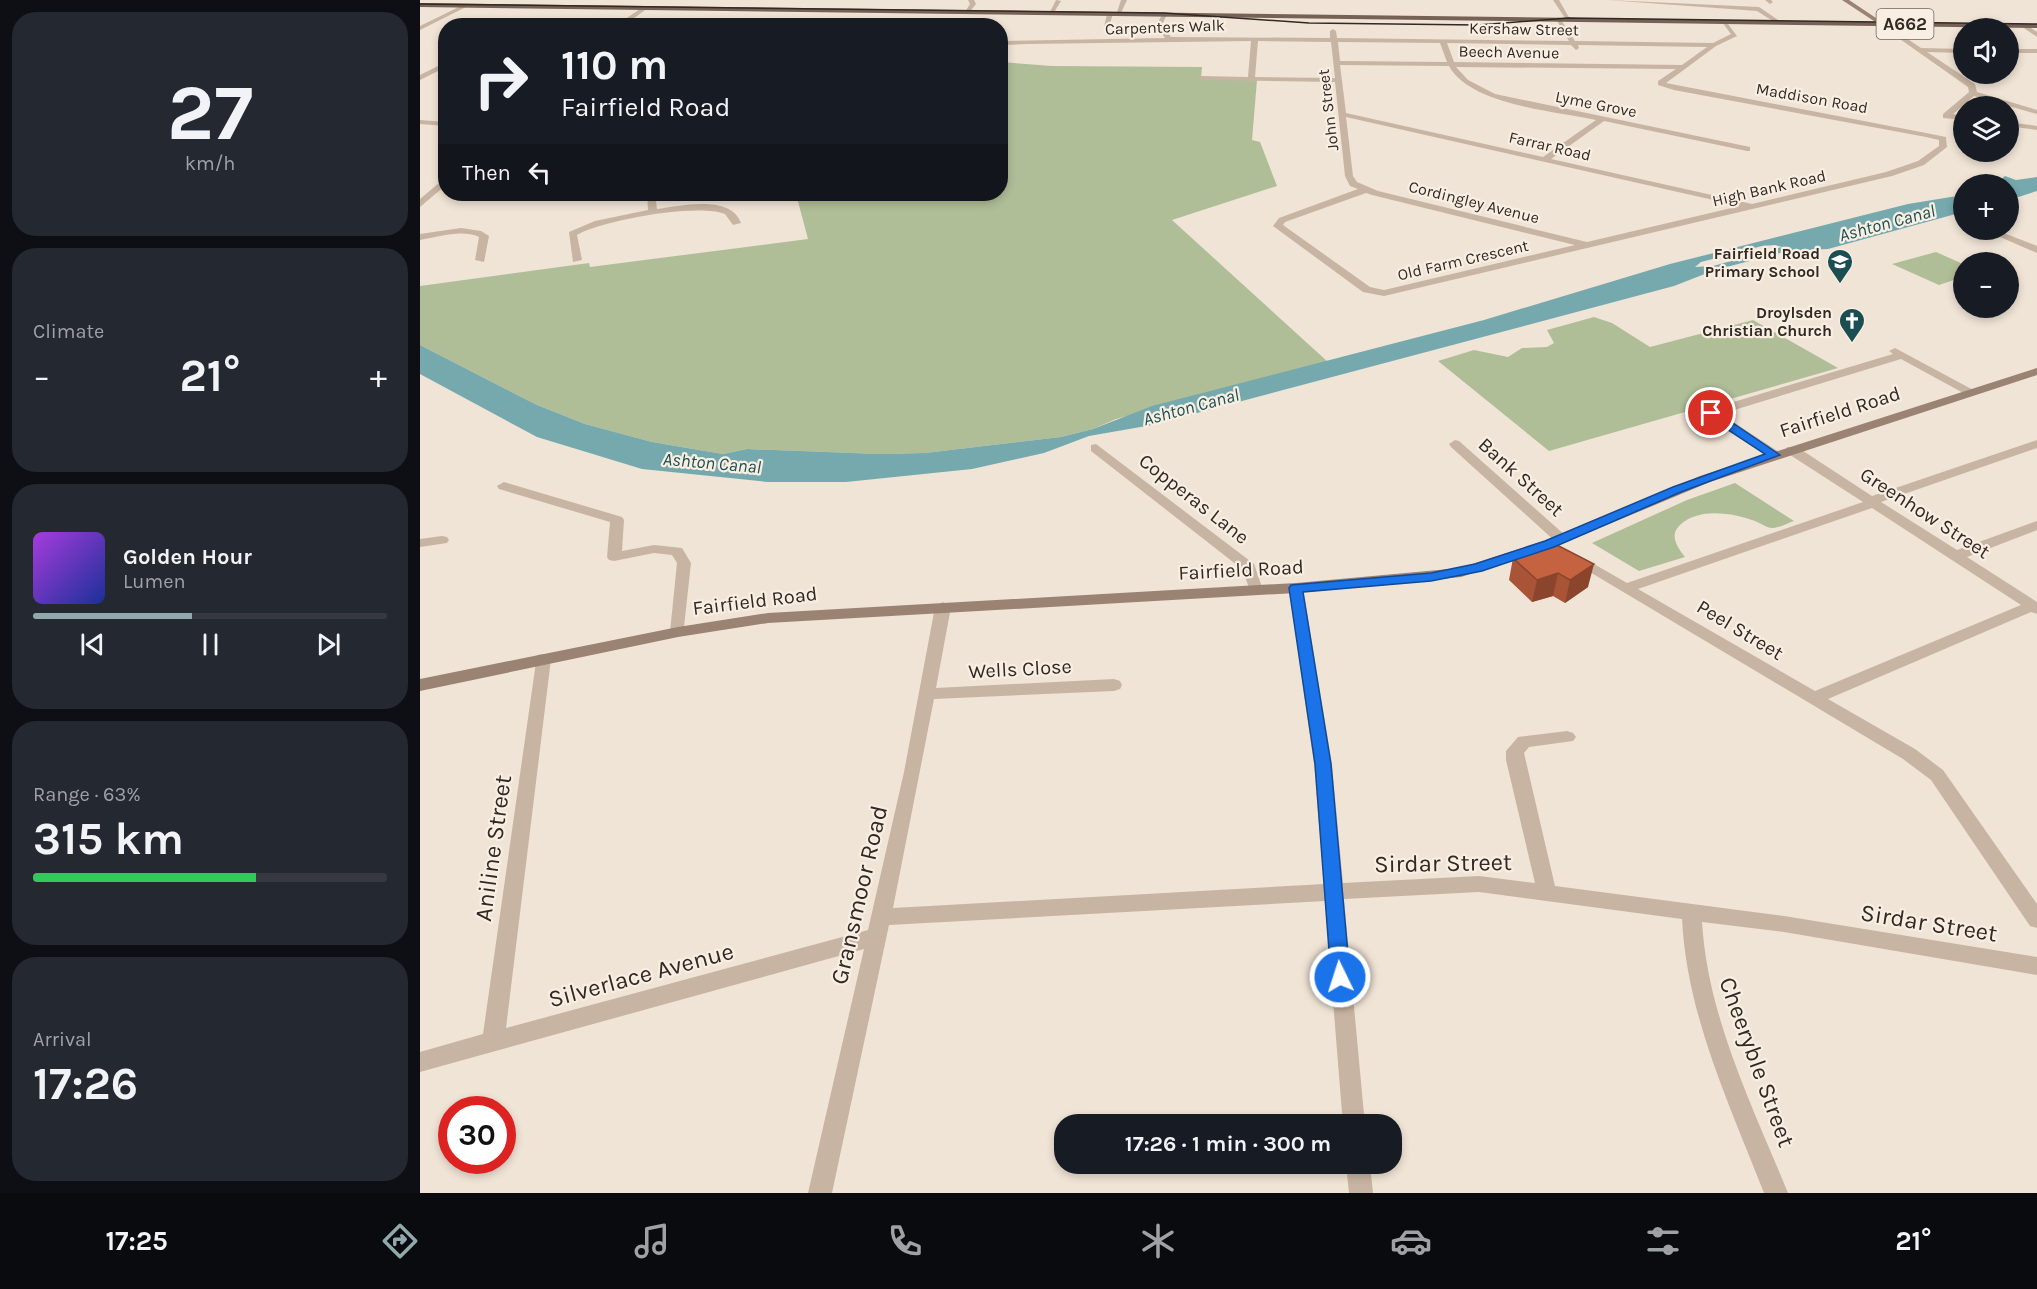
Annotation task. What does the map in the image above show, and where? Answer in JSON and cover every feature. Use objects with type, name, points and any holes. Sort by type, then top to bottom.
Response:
[{"type":"main road","name":"A662","points":[[420,5],[2037,26]]},
{"type":"street","points":[[628,7],[638,0]]},
{"type":"street","points":[[968,12],[972,2],[981,0]]},
{"type":"street","points":[[1118,14],[1125,0]]},
{"type":"street","points":[[1556,0],[1569,20]]},
{"type":"street","points":[[1610,0],[1759,9],[1778,22]]},
{"type":"street","points":[[1845,0],[1946,67],[1972,86],[1973,93]]},
{"type":"street","points":[[1051,13],[1058,1]]},
{"type":"street","points":[[440,18],[465,6]]},
{"type":"street","points":[[630,18],[645,8]]},
{"type":"street","points":[[1106,26],[1110,14]]},
{"type":"street","points":[[1164,14],[1159,25],[1170,40]]},
{"type":"street","points":[[420,28],[438,19]]},
{"type":"street","points":[[1559,20],[1587,66]]},
{"type":"street","points":[[1682,67],[1714,45],[1735,35],[1725,22]]},
{"type":"street","points":[[2023,26],[2037,35]]},
{"type":"street","points":[[420,28],[437,28]]},
{"type":"street","name":"Carpenters Walk","points":[[1008,43],[1072,40],[1105,43],[1333,36]]},
{"type":"street","name":"Kershaw Street","points":[[1333,36],[1443,41],[1714,45]]},
{"type":"street","name":"John Street","points":[[1333,36],[1349,176],[1353,184]]},
{"type":"street","points":[[1251,78],[1255,39]]},
{"type":"street","points":[[1443,41],[1450,65]]},
{"type":"street","points":[[1922,50],[1953,51]]},
{"type":"street","points":[[2019,51],[2037,51]]},
{"type":"street","name":"Beech Avenue","points":[[1336,63],[1682,67]]},
{"type":"street","name":"Lyme Grove","points":[[1450,65],[1468,85],[1493,96],[1747,149]]},
{"type":"street","name":"Maddison Road","points":[[1682,67],[1661,81],[1663,85],[1943,139]]},
{"type":"street","points":[[1946,67],[1953,67]]},
{"type":"street","points":[[420,78],[438,68]]},
{"type":"street","points":[[1201,78],[1338,80]]},
{"type":"street","points":[[1973,93],[2037,112]]},
{"type":"street","points":[[1969,96],[1973,93]]},
{"type":"street","points":[[1953,110],[1946,116],[1953,117]]},
{"type":"street","name":"Farrar Road","points":[[1342,114],[1752,207]]},
{"type":"street","points":[[1544,160],[1601,120]]},
{"type":"street","points":[[420,122],[438,123]]},
{"type":"street","points":[[2019,126],[2037,128]]},
{"type":"street","name":"High Bank Road","points":[[1589,246],[1911,168],[1940,152],[1943,139]]},
{"type":"street","name":"Cordingley Avenue","points":[[1353,184],[1365,190],[1589,246]]},
{"type":"street","points":[[420,204],[438,188]]},
{"type":"street","name":"Old Farm Crescent","points":[[1365,190],[1282,220],[1278,226],[1372,292],[1395,292],[1589,246]]},
{"type":"street","points":[[433,193],[438,192]]},
{"type":"street","points":[[652,201],[653,213]]},
{"type":"street","points":[[577,260],[571,237],[574,231],[594,222],[653,213],[720,208],[733,215],[736,223]]},
{"type":"street","points":[[420,237],[459,232],[479,233],[484,236],[480,260]]},
{"type":"street","points":[[2013,240],[2037,250]]},
{"type":"street","points":[[1774,455],[1711,413],[1863,367],[1899,353],[1971,392]]},
{"type":"street","name":"Fairfield Road","points":[[420,685],[678,632],[804,614],[1296,588],[1461,572],[1555,542],[1677,489],[1774,455],[2037,371]]},
{"type":"street","name":"Bank Street","points":[[1455,444],[1555,542]]},
{"type":"street","points":[[1628,588],[2037,444]]},
{"type":"street","name":"Copperas Lane","points":[[1096,448],[1249,567],[1256,590]]},
{"type":"street","name":"Greenhow Street","points":[[1792,450],[2035,608]]},
{"type":"street","points":[[504,486],[617,520],[614,557],[654,549],[676,551],[684,563],[678,632]]},
{"type":"street","points":[[1954,556],[2037,525]]},
{"type":"street","points":[[420,543],[442,540]]},
{"type":"street","name":"Peel Street","points":[[1555,542],[1628,588],[1909,754],[1937,775],[2037,920]]},
{"type":"street","points":[[1296,588],[1323,764],[1353,1114]]},
{"type":"street","name":"Gransmoor Road","points":[[820,1193],[928,694],[943,607]]},
{"type":"street","points":[[1815,698],[2035,608]]},
{"type":"street","name":"Aniline Street","points":[[493,1043],[543,659]]},
{"type":"street","name":"Wells Close","points":[[928,694],[1114,685]]},
{"type":"street","points":[[1547,891],[1515,751],[1524,741],[1567,737]]},
{"type":"street","name":"Sirdar Street","points":[[880,916],[1479,884],[1547,891],[1691,912],[2037,966]]},
{"type":"street","name":"Cheeryble Street","points":[[1691,912],[1691,944],[1704,1004],[1776,1193]]},
{"type":"street","name":"Silverlace Avenue","points":[[420,1062],[875,938]]},
{"type":"street","points":[[1359,1174],[1361,1193]]},
{"type":"green space","points":[[1008,63],[1052,66],[1202,67],[1201,78],[1257,80],[1252,140],[1260,142],[1277,186],[1172,220],[1328,362],[1116,419],[1093,429],[1061,437],[925,453],[878,454],[747,449],[723,454],[652,442],[585,424],[537,405],[420,345],[420,286],[589,263],[590,267],[808,239],[798,201],[1008,201]]},
{"type":"green space","points":[[1936,252],[1953,260],[1953,280],[1939,285],[1892,264]]},
{"type":"green space","points":[[1594,317],[1612,323],[1650,347],[1753,320],[1838,368],[1549,451],[1438,361],[1474,350],[1508,357],[1522,348],[1547,347],[1554,343],[1547,330]]},
{"type":"green space","points":[[1735,483],[1794,521],[1772,528],[1746,518],[1727,514],[1697,516],[1680,525],[1675,533],[1677,545],[1685,557],[1639,571],[1592,543],[1687,500]]},
{"type":"water","points":[[2037,177],[2037,191],[2019,197],[2019,180]]},
{"type":"water","name":"Ashton Canal","points":[[1953,197],[1953,215],[1828,249],[1788,251],[1715,270],[1674,286],[1152,425],[1089,436],[1044,453],[972,469],[846,482],[768,482],[642,469],[537,437],[420,374],[420,345],[537,405],[585,424],[652,442],[723,454],[747,449],[878,454],[925,453],[1061,437],[1093,429],[1152,406],[1484,320],[1670,264],[1908,204]],"holes":[[[1762,246],[1782,247],[1713,266],[1695,267],[1701,262]]]},
{"type":"building","points":[[1553,543],[1594,564],[1570,580],[1558,573],[1537,580],[1513,558]]},
{"type":"tram line","points":[[420,4],[1164,13],[1309,23],[1478,25],[1568,18],[2037,24]]},
{"type":"place","name":"Fairfield Road Primary School","points":[[1840,285]]},
{"type":"place","name":"Droylsden Christian Church","points":[[1852,344]]},
{"type":"route","points":[[1340,977],[1323,764],[1296,588],[1431,577],[1478,568],[1549,544],[1677,489],[1774,455],[1711,413]]}]
